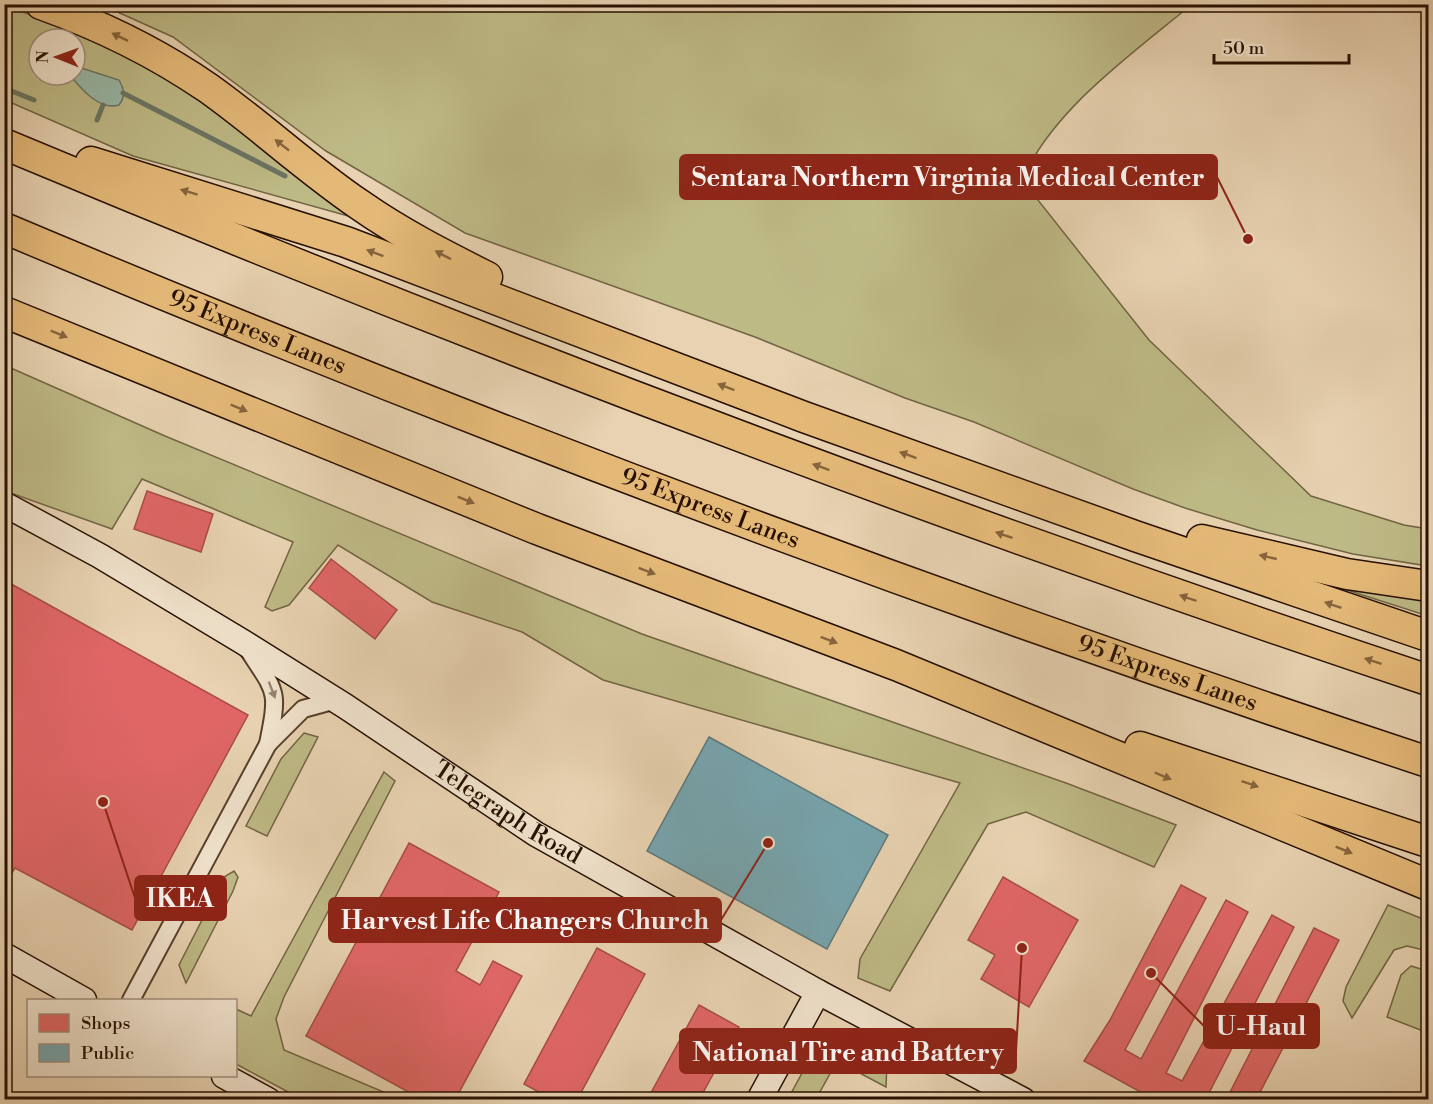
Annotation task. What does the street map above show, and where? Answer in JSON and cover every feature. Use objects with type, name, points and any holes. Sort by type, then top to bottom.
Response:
[{"type":"highway","points":[[41,4],[104,30],[163,59],[209,89],[358,204],[396,230],[626,348]]},
{"type":"highway","points":[[4,136],[335,238],[804,417],[1146,540],[1428,636]]},
{"type":"highway","points":[[4,144],[249,246],[680,415],[962,520],[1428,680]]},
{"type":"highway","name":"95 Express Lanes","points":[[4,228],[234,324],[612,471],[1125,660],[1428,762]]},
{"type":"highway","points":[[4,312],[537,529],[896,665],[1428,885]]},
{"type":"highway","points":[[964,474],[1226,547],[1347,574],[1428,586]]},
{"type":"highway","points":[[896,665],[1428,842]]},
{"type":"main road","name":"Telegraph Road","points":[[4,504],[100,556],[243,642],[336,700],[536,834],[818,992],[1023,1100]]},
{"type":"main road","points":[[4,955],[82,999]]},
{"type":"main road","points":[[759,1100],[818,992]]},
{"type":"main road","points":[[226,1077],[268,1100]]},
{"type":"street","points":[[243,642],[275,692],[275,708],[268,744]]},
{"type":"street","points":[[132,999],[268,744],[303,709],[336,700]]},
{"type":"shaded area","points":[[102,5],[1191,5],[1120,63],[1074,106],[1053,129],[1022,180],[1149,340],[1311,496],[1404,525],[1428,529],[1428,566],[1353,554],[1257,530],[1185,508],[1133,489],[974,422],[905,398],[755,337],[465,233],[326,151],[173,37]]},
{"type":"shaded area","points":[[4,7],[52,20],[67,27],[27,27],[27,87],[87,87],[87,37],[175,78],[359,219],[133,156],[5,100]]},
{"type":"shaded area","points":[[87,70],[119,80],[124,92],[119,105],[112,106],[98,102],[81,87],[87,87]]},
{"type":"shaded area","points":[[4,365],[165,436],[642,634],[1066,783],[1176,825],[1154,867],[1026,812],[988,824],[890,991],[858,978],[860,959],[960,783],[603,680],[522,632],[432,602],[338,545],[289,605],[272,611],[265,607],[293,542],[142,479],[112,529],[5,491]]},
{"type":"shaded area","points":[[1328,584],[1428,595],[1428,616]]},
{"type":"shaded area","points":[[304,733],[318,737],[267,836],[246,826],[281,759]]},
{"type":"shaded area","points":[[384,772],[395,781],[284,997],[276,1019],[284,1050],[400,1099],[301,1099],[237,1065],[237,1009],[251,1016]]},
{"type":"shaded area","points":[[234,871],[238,877],[233,891],[186,983],[179,965],[224,877]]},
{"type":"shaded area","points":[[1388,905],[1428,921],[1428,951],[1407,946],[1394,950],[1352,1018],[1343,1001],[1346,987]]},
{"type":"shaded area","points":[[1411,966],[1428,971],[1428,1033],[1387,1017],[1401,975]]},
{"type":"shaded area","points":[[831,1039],[849,1040],[887,1063],[886,1087],[837,1061],[816,1099],[788,1099],[814,1051]]},
{"type":"building: Shops","points":[[147,491],[213,514],[201,552],[134,529]]},
{"type":"building: Shops","points":[[331,559],[397,610],[375,639],[309,588]]},
{"type":"building: Shops","points":[[4,580],[248,715],[132,930],[15,868],[4,885]]},
{"type":"building: Shops","points":[[409,843],[499,892],[456,971],[480,985],[493,961],[522,976],[455,1100],[423,1100],[306,1036]]},
{"type":"building: Shops","points":[[1003,877],[1078,920],[1029,1007],[981,979],[995,955],[968,940]]},
{"type":"building: Shops","points":[[1181,885],[1206,898],[1125,1050],[1141,1059],[1226,900],[1248,912],[1166,1073],[1182,1081],[1272,915],[1294,927],[1208,1095],[1216,1100],[1155,1100],[1084,1061],[1110,1020]]},
{"type":"building: Shops","points":[[1314,928],[1339,940],[1257,1098],[1259,1099],[1226,1100]]},
{"type":"building: Shops","points":[[597,948],[645,974],[577,1100],[553,1100],[524,1084]]},
{"type":"building: Shops","points":[[699,1005],[739,1027],[699,1100],[647,1100]]},
{"type":"building: Public","points":[[709,737],[888,835],[827,949],[647,851]]},
{"type":"waterway","points":[[4,88],[34,100]]},
{"type":"waterway","points":[[123,93],[285,176]]},
{"type":"waterway","points":[[97,120],[103,105]]},
{"type":"place","name":"Sentara Northern Virginia Medical Center","points":[[1248,239]]},
{"type":"place","name":"IKEA","points":[[103,802]]},
{"type":"place","name":"Harvest Life Changers Church","points":[[768,843]]},
{"type":"place","name":"National Tire and Battery","points":[[1022,948]]},
{"type":"place","name":"U-Haul","points":[[1151,973]]}]
